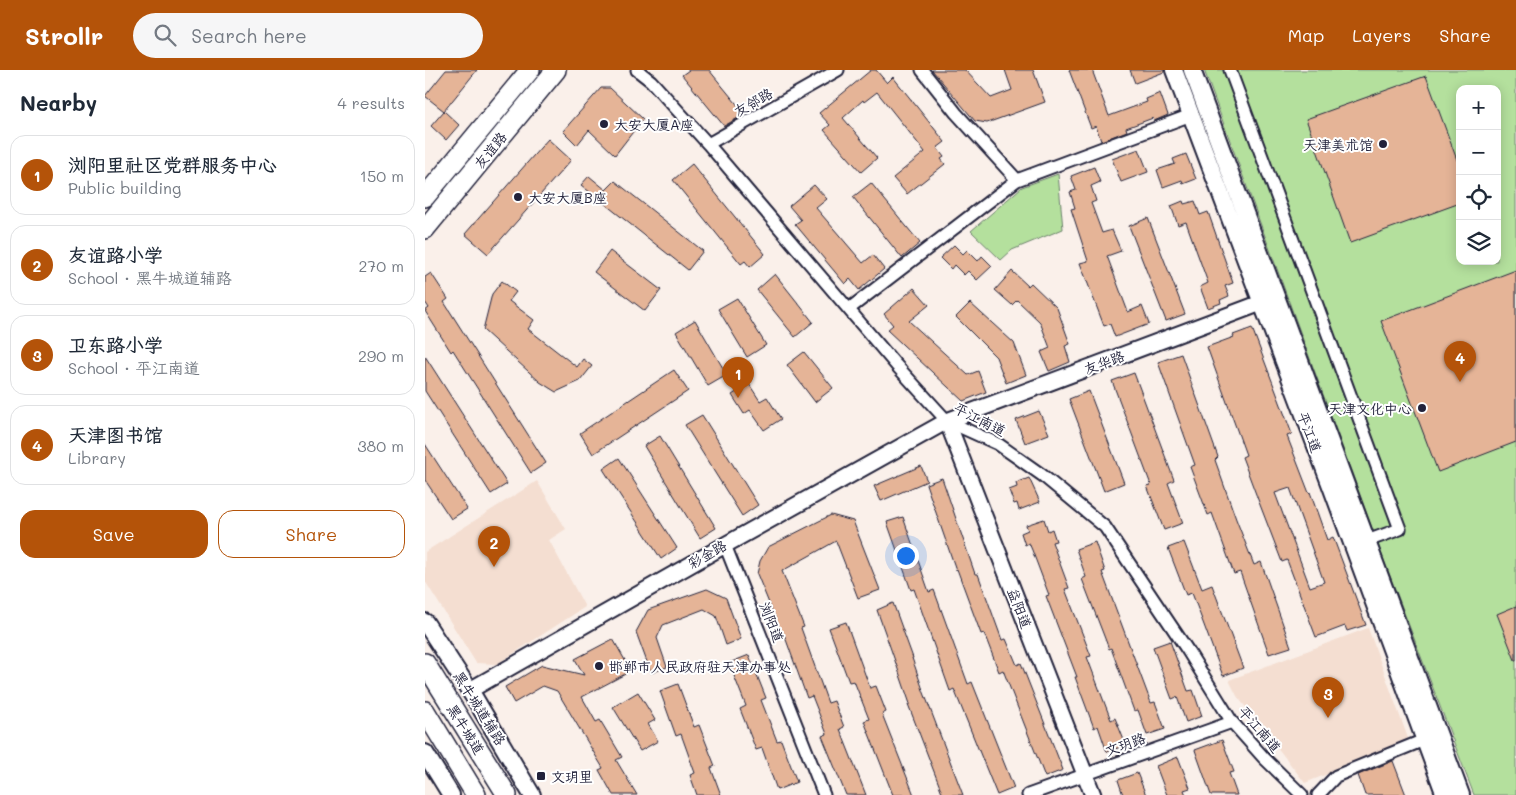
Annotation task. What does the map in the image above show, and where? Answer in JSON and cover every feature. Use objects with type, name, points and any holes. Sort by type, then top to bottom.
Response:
[{"type":"main road","name":"友谊路","points":[[425,197],[530,70]]},
{"type":"main road","name":"友谊路","points":[[425,229],[556,70]]},
{"type":"main road","name":"平江道","points":[[1174,70],[1445,795]]},
{"type":"main road","name":"平江道","points":[[1192,70],[1461,795]]},
{"type":"main road","name":"黑牛城道辅路","points":[[425,622],[469,690],[532,795]]},
{"type":"main road","name":"黑牛城道","points":[[425,664],[507,795]]},
{"type":"main road","name":"黑牛城道","points":[[425,712],[477,795]]},
{"type":"main road","points":[[425,753],[451,795]]},
{"type":"street","name":"平江南道","points":[[637,70],[651,81],[708,144],[947,422],[998,444],[1042,475],[1105,527],[1188,651],[1231,722],[1302,795]]},
{"type":"street","name":"友邻路","points":[[708,144],[838,70]]},
{"type":"street","points":[[922,70],[956,113],[1017,180]]},
{"type":"street","points":[[1230,70],[1400,529],[1367,541]]},
{"type":"street","points":[[849,309],[1017,180],[1191,115]]},
{"type":"street","name":"友华路","points":[[947,422],[1261,302]]},
{"type":"street","name":"彩金路","points":[[469,690],[725,544],[947,422]]},
{"type":"street","name":"益阳道","points":[[947,422],[1093,795]]},
{"type":"street","name":"浏阳道","points":[[725,544],[824,795]]},
{"type":"street","name":"文玥路","points":[[1028,795],[1231,722]]},
{"type":"street","points":[[1318,795],[1336,776],[1424,740]]},
{"type":"shaded area","points":[[537,481],[566,529],[549,540],[585,607],[497,664],[476,663],[425,581],[425,552]]},
{"type":"shaded area","points":[[1368,628],[1409,741],[1305,783],[1237,696],[1229,680]]},
{"type":"green space","name":"天津文化中心","points":[[1204,70],[1516,70],[1516,795],[1474,795],[1382,555]]},
{"type":"green space","points":[[1058,174],[1063,229],[1012,250],[1001,260],[971,231],[1022,187]]},
{"type":"building","points":[[446,70],[477,70],[444,111],[425,96]]},
{"type":"building","points":[[689,70],[709,70],[745,114],[724,126],[682,75]]},
{"type":"building","points":[[871,70],[876,70],[887,83],[893,77],[945,142],[937,148],[944,157],[941,159],[945,164],[907,194],[893,178],[925,152],[877,92],[864,102],[863,100],[843,118],[877,158],[861,172],[824,130],[830,125],[819,113]]},
{"type":"building","points":[[932,70],[965,70],[991,98],[1012,90],[1005,70],[1033,70],[1045,102],[987,123],[975,121]]},
{"type":"building","points":[[1069,70],[1092,70],[1109,116],[1147,102],[1146,99],[1160,93],[1168,115],[1154,121],[1153,118],[1126,128],[1127,131],[1101,141],[1096,126],[1091,128]]},
{"type":"building","points":[[1130,70],[1164,70],[1164,72],[1135,83]]},
{"type":"building","name":"天津美术馆","points":[[1426,76],[1456,157],[1456,204],[1350,243],[1306,119]]},
{"type":"building","name":"大安大厦A座","points":[[601,88],[610,88],[643,119],[615,155],[589,130],[577,145],[563,131]]},
{"type":"building","points":[[444,111],[459,125],[446,140],[431,126]]},
{"type":"building","name":"大安大厦B座","points":[[548,139],[571,160],[488,254],[465,234]]},
{"type":"building","points":[[1139,149],[1148,172],[1121,182],[1112,159]]},
{"type":"building","points":[[1186,154],[1196,179],[1183,184],[1182,180],[1163,187],[1157,170],[1175,164],[1173,159]]},
{"type":"building","points":[[692,164],[765,254],[750,267],[745,261],[741,264],[673,180]]},
{"type":"building","points":[[1094,167],[1100,182],[1091,186],[1096,201],[1091,203],[1102,233],[1112,230],[1121,251],[1107,256],[1128,312],[1142,306],[1149,324],[1115,337],[1110,324],[1104,326],[1080,263],[1088,261],[1071,209],[1075,208],[1070,192],[1076,190],[1071,176]]},
{"type":"building","points":[[589,176],[606,190],[615,181],[703,251],[688,270],[581,185]]},
{"type":"building","points":[[871,183],[920,243],[902,258],[853,197]]},
{"type":"building","points":[[814,185],[827,199],[816,208],[863,263],[873,255],[884,269],[859,290],[850,279],[845,284],[795,224],[801,220],[789,206]]},
{"type":"building","points":[[1183,201],[1184,204],[1195,201],[1200,215],[1208,212],[1233,283],[1225,286],[1229,296],[1220,300],[1221,303],[1208,308],[1200,287],[1208,283],[1186,222],[1178,225],[1171,206]]},
{"type":"building","points":[[1148,218],[1185,314],[1166,321],[1129,226]]},
{"type":"building","points":[[954,245],[963,254],[967,250],[978,261],[982,256],[992,266],[977,280],[968,271],[964,275],[954,265],[951,269],[940,258]]},
{"type":"building","points":[[610,251],[661,290],[645,311],[594,272]]},
{"type":"building","points":[[1516,270],[1516,442],[1438,472],[1381,321]]},
{"type":"building","points":[[1012,271],[1028,286],[1031,283],[1057,308],[1070,344],[1065,346],[1070,362],[1049,371],[1041,352],[1050,348],[1040,322],[1017,300],[1012,305],[995,290]]},
{"type":"building","points":[[431,273],[448,299],[444,302],[546,463],[531,473],[453,350],[451,352],[425,311],[429,308],[425,302],[425,277]]},
{"type":"building","points":[[775,274],[813,322],[795,337],[757,290]]},
{"type":"building","points":[[502,281],[516,292],[509,301],[534,320],[528,329],[577,367],[583,359],[592,366],[580,381],[556,392],[540,382],[483,330],[492,294]]},
{"type":"building","points":[[914,288],[929,305],[909,321],[968,375],[978,371],[986,392],[963,401],[887,330],[893,325],[884,314]]},
{"type":"building","points":[[737,298],[766,345],[747,357],[718,309]]},
{"type":"building","points":[[970,303],[1014,343],[1026,375],[1006,383],[996,357],[956,317]]},
{"type":"building","points":[[695,320],[727,375],[708,386],[676,332]]},
{"type":"building","points":[[1252,328],[1292,434],[1287,436],[1327,540],[1333,537],[1366,625],[1347,631],[1345,626],[1316,637],[1287,560],[1282,562],[1257,497],[1242,457],[1246,455],[1207,347],[1234,337],[1233,335]],"holes":[[[1290,488],[1324,582],[1310,587],[1275,493]]]},
{"type":"building","points":[[804,352],[833,388],[815,402],[787,365]]},
{"type":"building","points":[[1181,354],[1218,457],[1215,460],[1236,519],[1254,565],[1261,562],[1291,647],[1269,654],[1240,572],[1234,574],[1212,513],[1208,515],[1190,467],[1195,465],[1158,362]]},
{"type":"building","points":[[425,356],[507,484],[491,494],[425,391]]},
{"type":"building","points":[[674,370],[688,391],[593,454],[580,433]]},
{"type":"building","points":[[1134,373],[1174,480],[1168,483],[1183,523],[1164,530],[1147,486],[1151,485],[1112,381]]},
{"type":"building","points":[[749,384],[760,401],[767,397],[781,419],[764,430],[750,410],[744,414],[732,395]]},
{"type":"building","points":[[1089,391],[1124,483],[1104,491],[1069,399]]},
{"type":"building","points":[[1039,411],[1049,434],[1025,443],[1016,420]]},
{"type":"building","points":[[702,415],[758,505],[742,516],[685,425]]},
{"type":"building","points":[[660,436],[716,528],[700,538],[644,446]]},
{"type":"building","points":[[425,444],[467,509],[451,519],[425,480]]},
{"type":"building","points":[[619,458],[677,548],[661,559],[603,469]]},
{"type":"building","points":[[921,466],[927,481],[881,501],[874,486]]},
{"type":"building","points":[[942,478],[975,574],[978,574],[1002,640],[1006,639],[1017,665],[1021,663],[1063,770],[1045,777],[1003,670],[999,672],[984,633],[981,634],[926,484]]},
{"type":"building","points":[[1029,478],[1040,502],[1019,510],[1017,503],[1014,504],[1009,490],[1017,487],[1016,483]]},
{"type":"building","points":[[831,515],[853,521],[880,590],[858,598],[836,541],[782,571],[804,627],[801,628],[828,703],[834,701],[844,727],[840,729],[866,795],[846,795],[822,736],[827,734],[812,696],[807,698],[784,634],[782,635],[757,574],[760,561],[768,547]]},
{"type":"building","points":[[903,517],[929,592],[934,590],[968,684],[972,682],[1014,788],[997,795],[954,689],[950,691],[914,589],[911,590],[887,522]]},
{"type":"building","points":[[1044,519],[1048,531],[1052,529],[1056,541],[1052,542],[1069,588],[1065,589],[1091,656],[1087,657],[1111,720],[1115,718],[1126,745],[1107,752],[1098,726],[1094,728],[1075,677],[1077,677],[1046,596],[1049,595],[1032,550],[1029,543],[1025,545],[1021,533],[1028,530],[1026,525]]},
{"type":"building","points":[[1095,542],[1105,571],[1102,572],[1151,703],[1155,702],[1165,729],[1147,735],[1138,710],[1134,711],[1111,648],[1109,649],[1082,579],[1086,577],[1076,549]]},
{"type":"building","points":[[1184,542],[1202,589],[1212,585],[1243,668],[1223,676],[1192,593],[1186,595],[1168,548]]},
{"type":"building","points":[[707,589],[726,598],[741,639],[726,645],[716,616],[704,609],[663,625],[657,638],[667,667],[651,673],[636,632],[648,610]]},
{"type":"building","points":[[893,603],[923,690],[963,795],[943,795],[908,704],[910,704],[877,610]]},
{"type":"building","points":[[1516,606],[1516,660],[1515,660],[1497,614]]},
{"type":"building","points":[[846,622],[870,688],[876,686],[886,712],[882,714],[914,795],[893,795],[864,721],[869,719],[854,681],[849,682],[829,628]]},
{"type":"building","points":[[613,639],[631,671],[582,697],[596,722],[600,720],[622,757],[616,760],[637,795],[613,795],[599,770],[603,768],[557,691],[543,686],[514,703],[505,687],[542,665],[584,675],[575,659]]},
{"type":"building","points":[[1170,641],[1188,691],[1193,690],[1202,716],[1186,722],[1177,697],[1172,699],[1153,647]]},
{"type":"building","points":[[749,655],[766,698],[761,700],[777,741],[781,740],[797,782],[777,790],[762,748],[756,750],[740,709],[746,706],[729,663]]},
{"type":"building","points":[[678,684],[694,727],[699,725],[715,766],[711,768],[721,795],[697,795],[690,775],[695,773],[681,734],[676,736],[660,691]]},
{"type":"building","points":[[638,692],[655,720],[648,724],[658,741],[640,751],[613,707]]},
{"type":"building","points":[[1222,740],[1234,772],[1229,773],[1237,795],[1211,795],[1195,750]]},
{"type":"building","points":[[1178,757],[1190,788],[1184,790],[1186,795],[1167,795],[1156,766]]},
{"type":"building","points":[[1393,761],[1406,795],[1365,795],[1358,775]]},
{"type":"building","points":[[1137,773],[1146,795],[1123,795],[1118,780]]},
{"type":"place","name":"大安大厦A座","points":[[604,124]]},
{"type":"place","name":"天津美术馆","points":[[1383,144]]},
{"type":"place","name":"大安大厦B座","points":[[518,197]]},
{"type":"place","name":"天津图书馆","points":[[1460,382]]},
{"type":"place","name":"浏阳里社区党群服务中心","points":[[738,398]]},
{"type":"place","name":"天津文化中心","points":[[1422,408]]},
{"type":"place","name":"友谊路小学","points":[[494,567]]},
{"type":"place","name":"邯郸市人民政府驻天津办事处","points":[[599,666]]},
{"type":"place","name":"卫东路小学","points":[[1328,718]]},
{"type":"place","name":"文玥里","points":[[541,776]]}]
